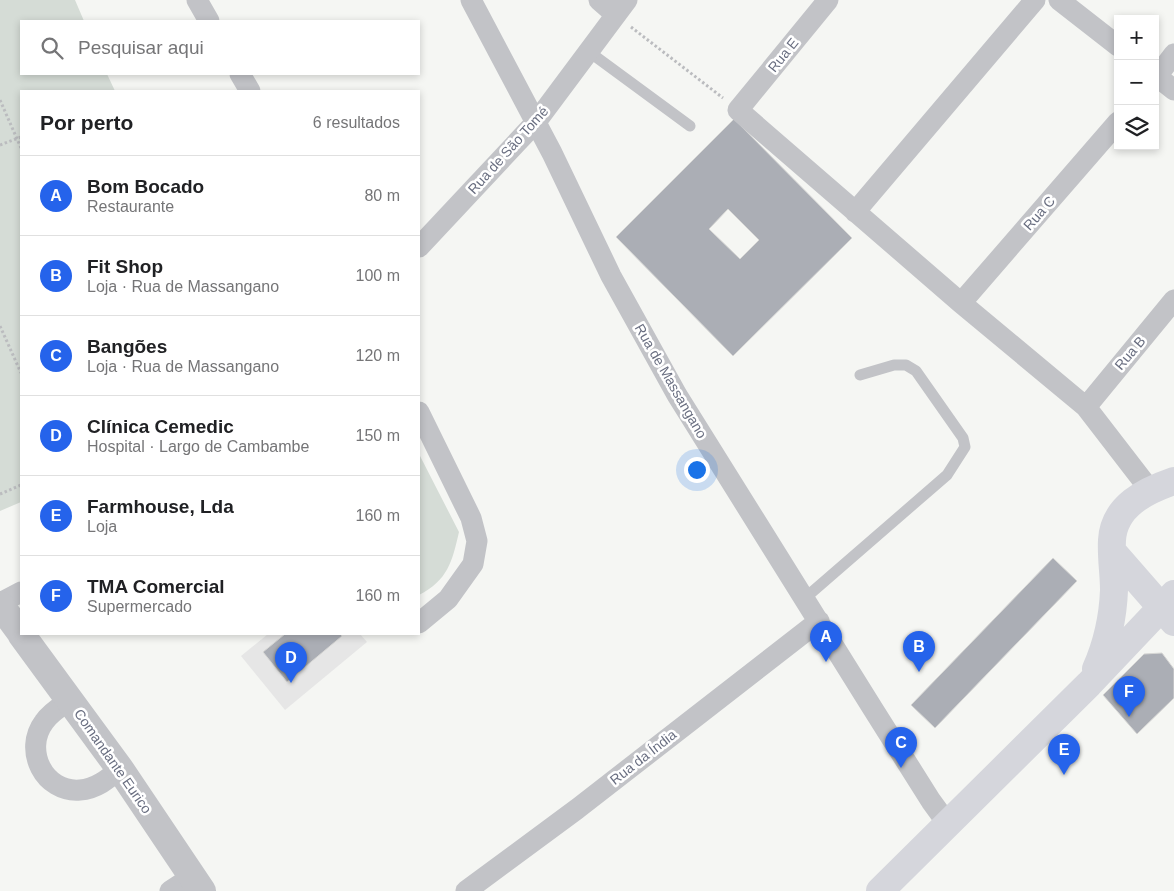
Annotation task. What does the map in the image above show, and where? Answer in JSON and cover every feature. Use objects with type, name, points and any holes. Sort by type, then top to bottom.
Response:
[{"type":"main road","points":[[1088,684],[1106,644],[1110,627],[1114,590],[1112,538],[1116,521],[1136,498],[1162,485]]},
{"type":"main road","points":[[880,891],[1088,684],[1170,608],[1112,551]]},
{"type":"street","points":[[197,0],[209,20]]},
{"type":"street","name":"Rua de Massangano","points":[[470,0],[536,122],[611,276],[673,387],[926,794],[947,823]]},
{"type":"street","points":[[599,0],[621,7]]},
{"type":"street","name":"Rua E","points":[[738,110],[828,0]]},
{"type":"street","points":[[855,212],[1035,0]]},
{"type":"street","points":[[1059,0],[1114,43]]},
{"type":"street","name":"Rua de São Tomé","points":[[420,246],[536,122],[621,7]]},
{"type":"street","points":[[1159,73],[1174,54]]},
{"type":"street","points":[[241,75],[249,90]]},
{"type":"street","points":[[1159,79],[1174,90]]},
{"type":"street","points":[[738,110],[961,303],[1086,407],[1162,485]]},
{"type":"street","name":"Rua C","points":[[961,303],[1114,127]]},
{"type":"street","name":"Rua B","points":[[1086,407],[1174,300]]},
{"type":"street","points":[[420,414],[471,518],[477,541],[473,564],[448,599],[420,622]]},
{"type":"street","points":[[0,604],[20,593]]},
{"type":"street","name":"Comandante Eurico","points":[[0,604],[20,633]]},
{"type":"street","name":"Rua da Índia","points":[[466,891],[577,809],[818,621]]},
{"type":"street","name":"Comandante Eurico","points":[[22,635],[120,769],[197,883]]},
{"type":"street","points":[[70,700],[44,721],[38,733],[35,747],[37,761],[43,773],[53,783],[65,789],[79,791],[92,788],[120,769]]},
{"type":"street","points":[[170,891],[197,883]]},
{"type":"lane","points":[[588,51],[690,126]]},
{"type":"lane","points":[[804,599],[947,474],[965,447],[963,438],[916,371],[906,365],[894,365],[860,375]]},
{"type":"path","points":[[621,7],[738,110]]},
{"type":"path","points":[[0,100],[19,138],[0,145]]},
{"type":"path","points":[[0,326],[20,371]]},
{"type":"path","points":[[0,494],[20,485]]},
{"type":"shaded area","points":[[0,0],[75,0],[84,20],[20,20],[20,75],[107,75],[115,90],[20,90],[20,502],[0,511]]},
{"type":"shaded area","points":[[420,456],[459,532],[447,569],[443,576],[420,594]]},
{"type":"shaded area","points":[[267,635],[361,635],[367,642],[285,710],[241,656]]},
{"type":"building","points":[[734,119],[852,238],[733,356],[616,237]],"holes":[[[728,209],[759,240],[740,259],[709,229]]]},
{"type":"building","points":[[1053,558],[1077,581],[935,728],[911,705]]},
{"type":"building","points":[[284,635],[342,636],[287,682],[263,652]]},
{"type":"building","points":[[1162,653],[1174,669],[1174,698],[1137,734],[1103,695],[1144,654]]},
{"type":"place","name":"Bom Bocado","points":[[826,662]]},
{"type":"place","name":"Fit Shop","points":[[919,672]]},
{"type":"place","name":"Clínica Cemedic","points":[[291,683]]},
{"type":"place","name":"TMA Comercial","points":[[1129,717]]},
{"type":"place","name":"Bangões","points":[[901,768]]},
{"type":"place","name":"Farmhouse, Lda","points":[[1064,775]]}]
